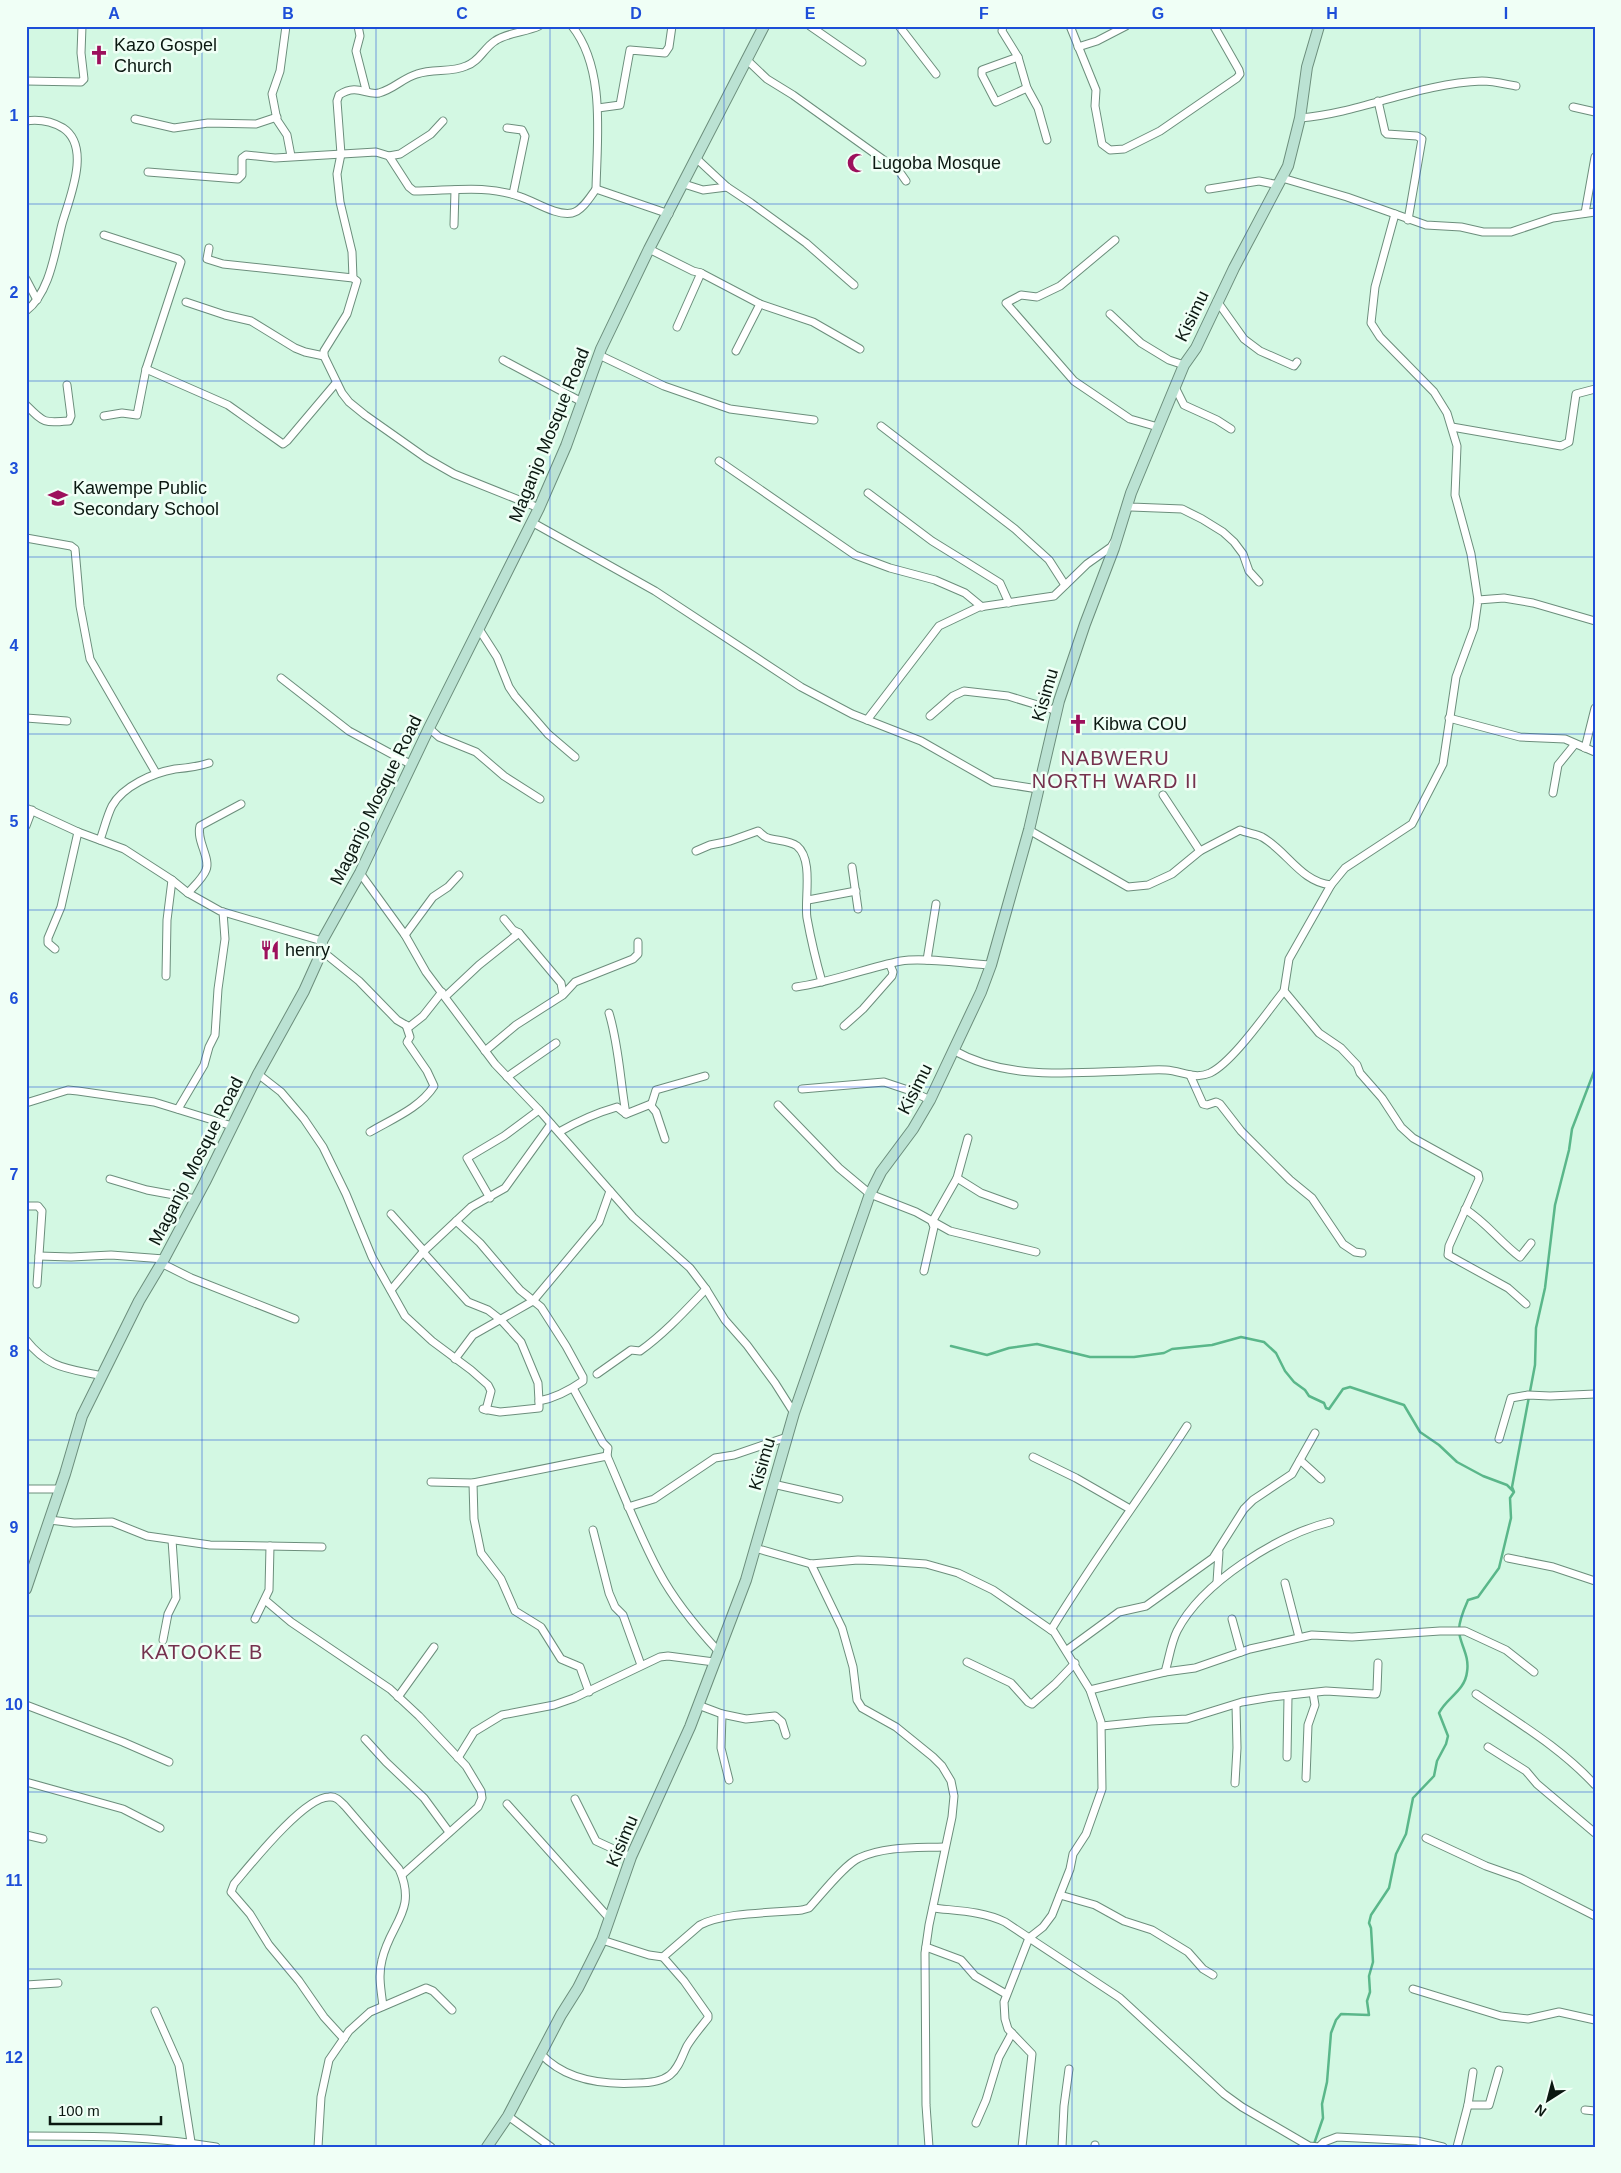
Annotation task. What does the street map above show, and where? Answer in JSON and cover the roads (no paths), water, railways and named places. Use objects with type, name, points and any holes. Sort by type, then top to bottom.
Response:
[{"type":"street","points":[[26,81],[81,82],[84,79],[80,53],[82,26]]},
{"type":"street","points":[[286,26],[280,71],[272,94],[276,117],[287,135],[291,156]]},
{"type":"street","points":[[358,26],[360,36],[356,51],[366,90]]},
{"type":"street","points":[[539,26],[495,40],[480,57],[468,66],[418,73],[401,80],[393,88],[377,94],[358,89],[339,95],[337,101],[341,154],[337,174],[340,202],[352,252],[354,278],[357,281],[352,299],[339,329],[326,345],[324,356],[336,383],[349,402],[426,458],[482,486],[539,508]]},
{"type":"street","points":[[389,156],[412,190],[473,188],[513,194],[567,214],[578,212],[596,189],[598,108],[592,63],[578,33],[572,26]]},
{"type":"street","points":[[598,108],[620,105],[630,50],[665,53],[669,47],[672,26]]},
{"type":"street","name":"Maganjo Mosque Road","points":[[26,1589],[50,1520],[82,1416],[138,1301],[163,1261],[258,1074],[304,991],[322,946],[539,508],[566,446],[599,355],[649,249],[669,214],[764,26]]},
{"type":"street","points":[[810,26],[862,62]]},
{"type":"street","points":[[899,26],[936,74]]},
{"type":"street","points":[[1003,26],[1002,30],[1018,57],[1027,88],[1038,108],[1047,140]]},
{"type":"street","points":[[1070,26],[1096,90],[1095,106],[1102,144],[1110,150],[1124,149],[1160,131],[1240,74],[1214,26]]},
{"type":"street","points":[[1078,47],[1096,41],[1126,26]]},
{"type":"street","name":"Kisimu","points":[[487,2147],[508,2116],[602,1940],[630,1857],[666,1783],[746,1580],[794,1413],[813,1363],[870,1194],[882,1172],[913,1129],[930,1100],[981,992],[991,964],[1029,830],[1059,701],[1131,493],[1184,365],[1196,348],[1217,301],[1281,182],[1292,155],[1300,118],[1307,67],[1319,26]]},
{"type":"street","points":[[1018,57],[982,70],[982,75],[996,102],[1027,88]]},
{"type":"street","points":[[746,59],[767,79],[801,100],[899,171],[906,181]]},
{"type":"street","points":[[1300,118],[1322,116],[1450,85],[1483,81],[1516,86]]},
{"type":"street","points":[[1378,101],[1385,132],[1393,135],[1417,136],[1422,139],[1408,220]]},
{"type":"street","points":[[1573,108],[1595,112]]},
{"type":"street","points":[[135,119],[174,128],[208,123],[256,124],[276,117]]},
{"type":"street","points":[[26,121],[53,122],[66,130],[76,145],[78,157],[76,177],[44,290],[26,311]]},
{"type":"street","points":[[148,172],[238,179],[242,175],[242,158],[244,156],[275,158],[376,152],[389,156],[400,154],[431,134],[443,121]]},
{"type":"street","points":[[508,128],[522,130],[525,136],[513,194]]},
{"type":"street","points":[[1585,213],[1595,157]]},
{"type":"street","points":[[697,159],[727,187],[806,244],[854,284]]},
{"type":"street","points":[[1209,190],[1259,181],[1281,182],[1347,197],[1426,226],[1461,227],[1498,233],[1520,230],[1553,218],[1595,212]]},
{"type":"street","points":[[684,184],[703,190],[727,187]]},
{"type":"street","points":[[596,189],[669,214]]},
{"type":"street","points":[[454,225],[455,190]]},
{"type":"street","points":[[953,1050],[968,1059],[993,1067],[1034,1074],[1166,1070],[1201,1076],[1213,1072],[1241,1046],[1284,991],[1289,959],[1331,885],[1345,868],[1412,824],[1443,764],[1456,676],[1474,628],[1478,600],[1471,554],[1455,495],[1457,446],[1452,427],[1441,402],[1434,392],[1380,337],[1371,324],[1375,287],[1395,214]]},
{"type":"street","points":[[104,235],[178,259],[181,262],[146,369],[137,415],[122,413],[104,416]]},
{"type":"street","points":[[1114,240],[1060,286],[1037,297],[1021,295],[1006,303],[1074,381],[1130,419],[1158,427]]},
{"type":"street","points":[[209,248],[207,260],[223,264],[354,278]]},
{"type":"street","points":[[649,249],[693,271],[701,273],[760,304],[813,322],[860,349]]},
{"type":"street","points":[[677,327],[701,273]]},
{"type":"street","points":[[26,279],[37,300]]},
{"type":"street","points":[[1217,301],[1244,339],[1260,352],[1294,366],[1297,362]]},
{"type":"street","points":[[186,302],[225,315],[251,321],[295,348],[324,356]]},
{"type":"street","points":[[736,350],[760,304]]},
{"type":"street","points":[[1110,314],[1141,343],[1169,360],[1184,365]]},
{"type":"street","points":[[599,355],[664,386],[730,409],[814,420]]},
{"type":"street","points":[[504,360],[582,402]]},
{"type":"street","points":[[146,369],[221,402],[283,444],[287,442],[336,383]]},
{"type":"street","points":[[26,405],[48,423],[69,421],[71,416],[67,386]]},
{"type":"street","points":[[1175,387],[1184,405],[1217,420],[1231,429]]},
{"type":"street","points":[[1452,427],[1562,446],[1569,442],[1576,394],[1595,389]]},
{"type":"street","points":[[881,426],[1014,529],[1049,560],[1065,585]]},
{"type":"street","points":[[719,460],[855,555],[890,568],[934,580],[965,593],[982,607]]},
{"type":"street","points":[[868,494],[932,541],[1000,583],[1009,603]]},
{"type":"street","points":[[1128,504],[1131,506],[1182,509],[1202,519],[1223,532],[1234,542],[1244,554],[1249,571],[1259,582]]},
{"type":"street","points":[[537,525],[655,591],[801,687],[867,720],[921,741],[993,782],[1038,790]]},
{"type":"street","points":[[867,720],[939,626],[982,607],[1054,596],[1087,564],[1111,547],[1117,537]]},
{"type":"street","points":[[26,538],[71,546],[75,549],[80,606],[90,659],[156,773]]},
{"type":"street","points":[[1478,600],[1504,598],[1533,603],[1595,621]]},
{"type":"street","points":[[478,629],[497,658],[508,687],[548,734],[575,757]]},
{"type":"street","points":[[281,678],[349,731],[412,765]]},
{"type":"street","points":[[930,716],[953,696],[964,691],[1008,696],[1054,710],[1059,701]]},
{"type":"street","points":[[1585,748],[1595,708]]},
{"type":"street","points":[[26,718],[67,721]]},
{"type":"street","points":[[1449,718],[1520,737],[1552,737],[1595,752]]},
{"type":"street","points":[[429,728],[439,737],[476,752],[504,776],[540,799]]},
{"type":"street","points":[[1553,793],[1558,765],[1575,744]]},
{"type":"street","points":[[100,840],[112,806],[120,796],[156,773],[195,768],[209,763]]},
{"type":"street","points":[[1163,795],[1200,851]]},
{"type":"street","points":[[188,893],[205,873],[207,865],[199,839],[200,826],[241,804]]},
{"type":"street","points":[[26,826],[29,809],[78,832],[124,849],[172,880],[188,893],[223,912],[322,946],[397,1020],[409,1027],[417,1022],[444,994],[519,933]]},
{"type":"street","points":[[1029,830],[1128,887],[1148,885],[1172,874],[1200,851],[1240,830],[1261,837],[1284,854],[1300,872],[1321,884],[1331,885]]},
{"type":"street","points":[[696,850],[710,844],[730,841],[758,831],[768,838],[789,842],[800,850],[805,863],[808,900],[806,915],[822,982]]},
{"type":"street","points":[[55,949],[48,943],[48,938],[61,906],[78,832]]},
{"type":"street","points":[[852,867],[858,909]]},
{"type":"street","points":[[360,872],[405,936],[426,972],[485,1051],[633,1217],[690,1268],[706,1289],[724,1320],[747,1345],[794,1413]]},
{"type":"street","points":[[405,936],[433,898],[459,875]]},
{"type":"street","points":[[166,976],[166,920],[172,880]]},
{"type":"street","points":[[808,900],[856,891]]},
{"type":"street","points":[[927,960],[936,904]]},
{"type":"street","points":[[178,1110],[204,1065],[209,1047],[215,1035],[218,988],[225,939],[223,912]]},
{"type":"street","points":[[504,919],[513,930],[519,933],[561,983],[564,989],[563,994]]},
{"type":"street","points":[[485,1051],[516,1025],[563,994],[576,982],[633,959],[638,954],[638,942]]},
{"type":"street","points":[[796,987],[909,960],[991,964]]},
{"type":"street","points":[[844,1026],[863,1009],[892,976],[894,972],[890,964]]},
{"type":"street","points":[[1284,991],[1319,1033],[1340,1048],[1357,1065],[1360,1073],[1382,1098],[1401,1127],[1412,1138],[1478,1174],[1479,1179],[1449,1246],[1448,1255],[1508,1288],[1526,1304]]},
{"type":"street","points":[[609,1013],[617,1038],[617,1059],[626,1114]]},
{"type":"street","points":[[370,1132],[415,1106],[428,1095],[434,1086],[427,1071],[407,1042],[410,1037],[406,1025]]},
{"type":"street","points":[[507,1077],[556,1043]]},
{"type":"street","points":[[258,1074],[281,1092],[304,1119],[323,1147],[346,1194],[372,1257],[399,1307],[410,1321],[488,1385],[491,1391],[484,1409],[523,1411],[539,1408],[538,1383],[521,1342],[501,1320],[488,1310],[468,1302],[391,1214]]},
{"type":"street","points":[[1190,1075],[1203,1104],[1207,1106],[1216,1102],[1220,1104],[1241,1131],[1290,1180],[1312,1198],[1343,1244],[1355,1252],[1362,1253]]},
{"type":"street","points":[[626,1114],[651,1104],[656,1090],[705,1076]]},
{"type":"street","points":[[802,1089],[884,1082],[930,1100]]},
{"type":"street","points":[[26,1103],[68,1090],[154,1102],[232,1126]]},
{"type":"street","points":[[651,1104],[656,1112],[665,1140]]},
{"type":"street","points":[[778,1105],[839,1168],[870,1194],[916,1212],[950,1231],[984,1241],[1036,1252]]},
{"type":"street","points":[[559,1132],[580,1120],[617,1107],[626,1114]]},
{"type":"street","points":[[490,1198],[467,1158],[504,1136],[539,1110]]},
{"type":"street","points":[[391,1290],[424,1252],[471,1207],[505,1188],[551,1124]]},
{"type":"street","points":[[924,1271],[934,1227],[932,1222],[957,1178],[968,1138]]},
{"type":"street","points":[[957,1178],[981,1193],[1014,1205]]},
{"type":"street","points":[[110,1179],[147,1190],[196,1199]]},
{"type":"street","points":[[455,1359],[473,1335],[533,1301],[599,1222],[610,1191]]},
{"type":"street","points":[[26,1206],[38,1206],[42,1209],[37,1284]]},
{"type":"street","points":[[1465,1209],[1478,1217],[1505,1246],[1520,1257],[1531,1243]]},
{"type":"street","points":[[456,1221],[480,1243],[520,1290],[541,1307],[582,1374],[583,1381],[573,1388],[540,1401]]},
{"type":"street","points":[[39,1256],[111,1255],[163,1261],[191,1278],[294,1319]]},
{"type":"street","points":[[597,1374],[631,1350],[640,1351],[669,1328],[706,1289]]},
{"type":"street","points":[[26,1340],[48,1362],[65,1368],[102,1376]]},
{"type":"street","points":[[573,1388],[603,1443],[608,1448],[607,1456],[628,1507],[655,1564],[673,1596],[696,1628],[719,1652]]},
{"type":"street","points":[[1499,1439],[1511,1398],[1529,1395],[1595,1394]]},
{"type":"street","points":[[1051,1630],[1085,1574],[1187,1426]]},
{"type":"street","points":[[1067,1650],[1119,1612],[1146,1606],[1213,1558],[1244,1510],[1253,1500],[1292,1474],[1315,1433]]},
{"type":"street","points":[[628,1507],[654,1499],[715,1458],[734,1455],[787,1437]]},
{"type":"street","points":[[431,1482],[473,1484],[607,1456]]},
{"type":"street","points":[[1033,1457],[1076,1478],[1130,1509]]},
{"type":"street","points":[[1300,1460],[1321,1479]]},
{"type":"street","points":[[473,1484],[474,1519],[481,1554],[501,1579],[515,1611],[541,1627],[564,1662],[580,1667],[590,1692]]},
{"type":"street","points":[[773,1484],[839,1500]]},
{"type":"street","points":[[26,1489],[60,1489]]},
{"type":"street","points":[[50,1520],[74,1523],[112,1522],[147,1536],[210,1546],[322,1547]]},
{"type":"street","points":[[1166,1672],[1176,1632],[1184,1619],[1217,1582],[1282,1539],[1311,1526],[1330,1522]]},
{"type":"street","points":[[593,1530],[609,1593],[615,1607],[623,1615],[641,1665]]},
{"type":"street","points":[[163,1640],[168,1614],[176,1598],[172,1540]]},
{"type":"street","points":[[255,1619],[265,1600],[270,1580],[270,1546]]},
{"type":"street","points":[[1217,1582],[1221,1547]]},
{"type":"street","points":[[755,1548],[811,1564],[858,1560],[926,1564],[958,1573],[993,1590],[1051,1630],[1067,1650],[1090,1690],[1102,1726],[1102,1789],[1086,1834],[1073,1854],[1060,1895],[1048,1921],[1029,1938],[1004,2002],[1005,2019],[1012,2033],[1032,2054],[1022,2147]]},
{"type":"street","points":[[1508,1558],[1553,1566],[1595,1581]]},
{"type":"street","points":[[811,1564],[842,1628],[853,1667],[857,1700],[862,1708],[912,1739],[942,1766],[951,1781],[954,1796],[952,1816],[928,1925],[926,1947],[924,2047],[929,2147]]},
{"type":"street","points":[[1284,1583],[1299,1637]]},
{"type":"street","points":[[265,1600],[291,1622],[398,1697],[466,1766],[481,1791],[482,1798],[478,1807],[402,1875]]},
{"type":"street","points":[[1232,1619],[1241,1652]]},
{"type":"street","points":[[1090,1690],[1166,1672],[1196,1668],[1241,1652],[1312,1634],[1352,1638],[1461,1631],[1506,1650],[1534,1672]]},
{"type":"street","points":[[398,1697],[434,1647]]},
{"type":"street","points":[[458,1758],[474,1732],[495,1719],[516,1712],[554,1705],[590,1692],[641,1665],[668,1656],[714,1662]]},
{"type":"street","points":[[967,1662],[1011,1683],[1032,1704],[1075,1663]]},
{"type":"street","points":[[1102,1726],[1187,1719],[1272,1697],[1288,1697],[1326,1691],[1376,1694],[1378,1663]]},
{"type":"street","points":[[1306,1778],[1308,1725],[1315,1704],[1313,1693]]},
{"type":"street","points":[[1476,1694],[1554,1746],[1595,1785]]},
{"type":"street","points":[[1287,1757],[1288,1697]]},
{"type":"street","points":[[26,1704],[170,1762]]},
{"type":"street","points":[[698,1705],[722,1714],[746,1719],[775,1716],[782,1722],[786,1735]]},
{"type":"street","points":[[1235,1783],[1237,1748],[1236,1705]]},
{"type":"street","points":[[722,1714],[721,1748],[729,1780]]},
{"type":"street","points":[[365,1739],[424,1798],[449,1832]]},
{"type":"street","points":[[1488,1747],[1526,1771],[1537,1784],[1595,1833]]},
{"type":"street","points":[[26,1782],[123,1809],[160,1828]]},
{"type":"street","points":[[344,2039],[324,2017],[299,1981],[269,1945],[250,1914],[232,1895],[232,1888],[258,1856],[302,1810],[310,1804],[330,1796],[345,1806],[399,1869],[407,1893],[406,1903],[381,1961],[380,1983],[383,2006]]},
{"type":"street","points":[[575,1799],[596,1841],[630,1857]]},
{"type":"street","points":[[507,1804],[609,1918]]},
{"type":"street","points":[[26,1835],[43,1839]]},
{"type":"street","points":[[1426,1838],[1486,1866],[1520,1878],[1595,1916]]},
{"type":"street","points":[[663,1957],[700,1925],[707,1922],[747,1914],[809,1908],[849,1864],[858,1858],[893,1848],[944,1847]]},
{"type":"street","points":[[1060,1895],[1096,1905],[1124,1921],[1152,1930],[1183,1948],[1203,1969],[1213,1974]]},
{"type":"street","points":[[933,1908],[993,1916],[1029,1938],[1120,1998],[1224,2094],[1242,2107],[1309,2146],[1319,2147],[1324,2142],[1337,2137],[1417,2142],[1443,2147]]},
{"type":"street","points":[[541,2054],[549,2062],[576,2076],[596,2082],[615,2084],[652,2082],[668,2076],[676,2069],[686,2047],[708,2018],[708,2015],[684,1981],[663,1957],[649,1955],[602,1940]]},
{"type":"street","points":[[926,1947],[961,1960],[975,1976],[1006,1994]]},
{"type":"street","points":[[26,1985],[58,1983]]},
{"type":"street","points":[[318,2147],[321,2097],[326,2066],[349,2031],[370,2012],[410,1997],[426,1988],[433,1991],[452,2010]]},
{"type":"street","points":[[1413,1989],[1501,2016],[1528,2020],[1559,2012],[1595,2020]]},
{"type":"street","points":[[156,2011],[179,2065],[191,2142]]},
{"type":"street","points":[[976,2123],[986,2100],[999,2057],[1012,2033]]},
{"type":"street","points":[[1062,2147],[1064,2106],[1069,2069]]},
{"type":"street","points":[[1468,2105],[1490,2105],[1499,2070]]},
{"type":"street","points":[[1457,2147],[1468,2105],[1473,2072]]},
{"type":"street","points":[[1585,2110],[1595,2111]]},
{"type":"street","points":[[508,2116],[551,2147]]},
{"type":"street","points":[[26,2136],[100,2136],[191,2142],[216,2147]]},
{"type":"waterway","points":[[1314,2144],[1323,2118],[1322,2104],[1327,2082],[1331,2033],[1336,2020],[1341,2014],[1369,2015],[1367,2001],[1370,1992],[1369,1976],[1373,1962],[1369,1923],[1371,1915],[1389,1888],[1396,1854],[1406,1834],[1413,1798],[1434,1776],[1437,1761],[1446,1744],[1448,1736],[1439,1713],[1466,1679],[1468,1666],[1459,1630],[1462,1615],[1468,1600],[1478,1597],[1499,1568],[1511,1518],[1510,1498],[1514,1492],[1512,1487],[1535,1365],[1536,1328],[1545,1288],[1555,1205],[1569,1150],[1572,1129],[1595,1069]]},
{"type":"waterway","points":[[951,1346],[987,1355],[1009,1348],[1037,1344],[1090,1357],[1134,1357],[1164,1353],[1172,1349],[1212,1345],[1241,1337],[1264,1342],[1276,1353],[1285,1371],[1294,1382],[1305,1390],[1309,1396],[1324,1403],[1326,1408],[1329,1409],[1343,1389],[1350,1387],[1404,1405],[1420,1432],[1439,1445],[1457,1462],[1483,1476],[1507,1485],[1513,1491]]},
{"type":"place","name":"Kazo Gospel Church","points":[[99,55]]},
{"type":"place","name":"Lugoba Mosque","points":[[857,163]]},
{"type":"place","name":"Kawempe Public Secondary School","points":[[58,498]]},
{"type":"place","name":"Kibwa COU","points":[[1078,724]]},
{"type":"place","name":"henry","points":[[270,950]]},
{"type":"district","name":"NABWERU NORTH WARD II","points":[[1115,770]]},
{"type":"district","name":"KATOOKE B","points":[[202,1652]]}]
